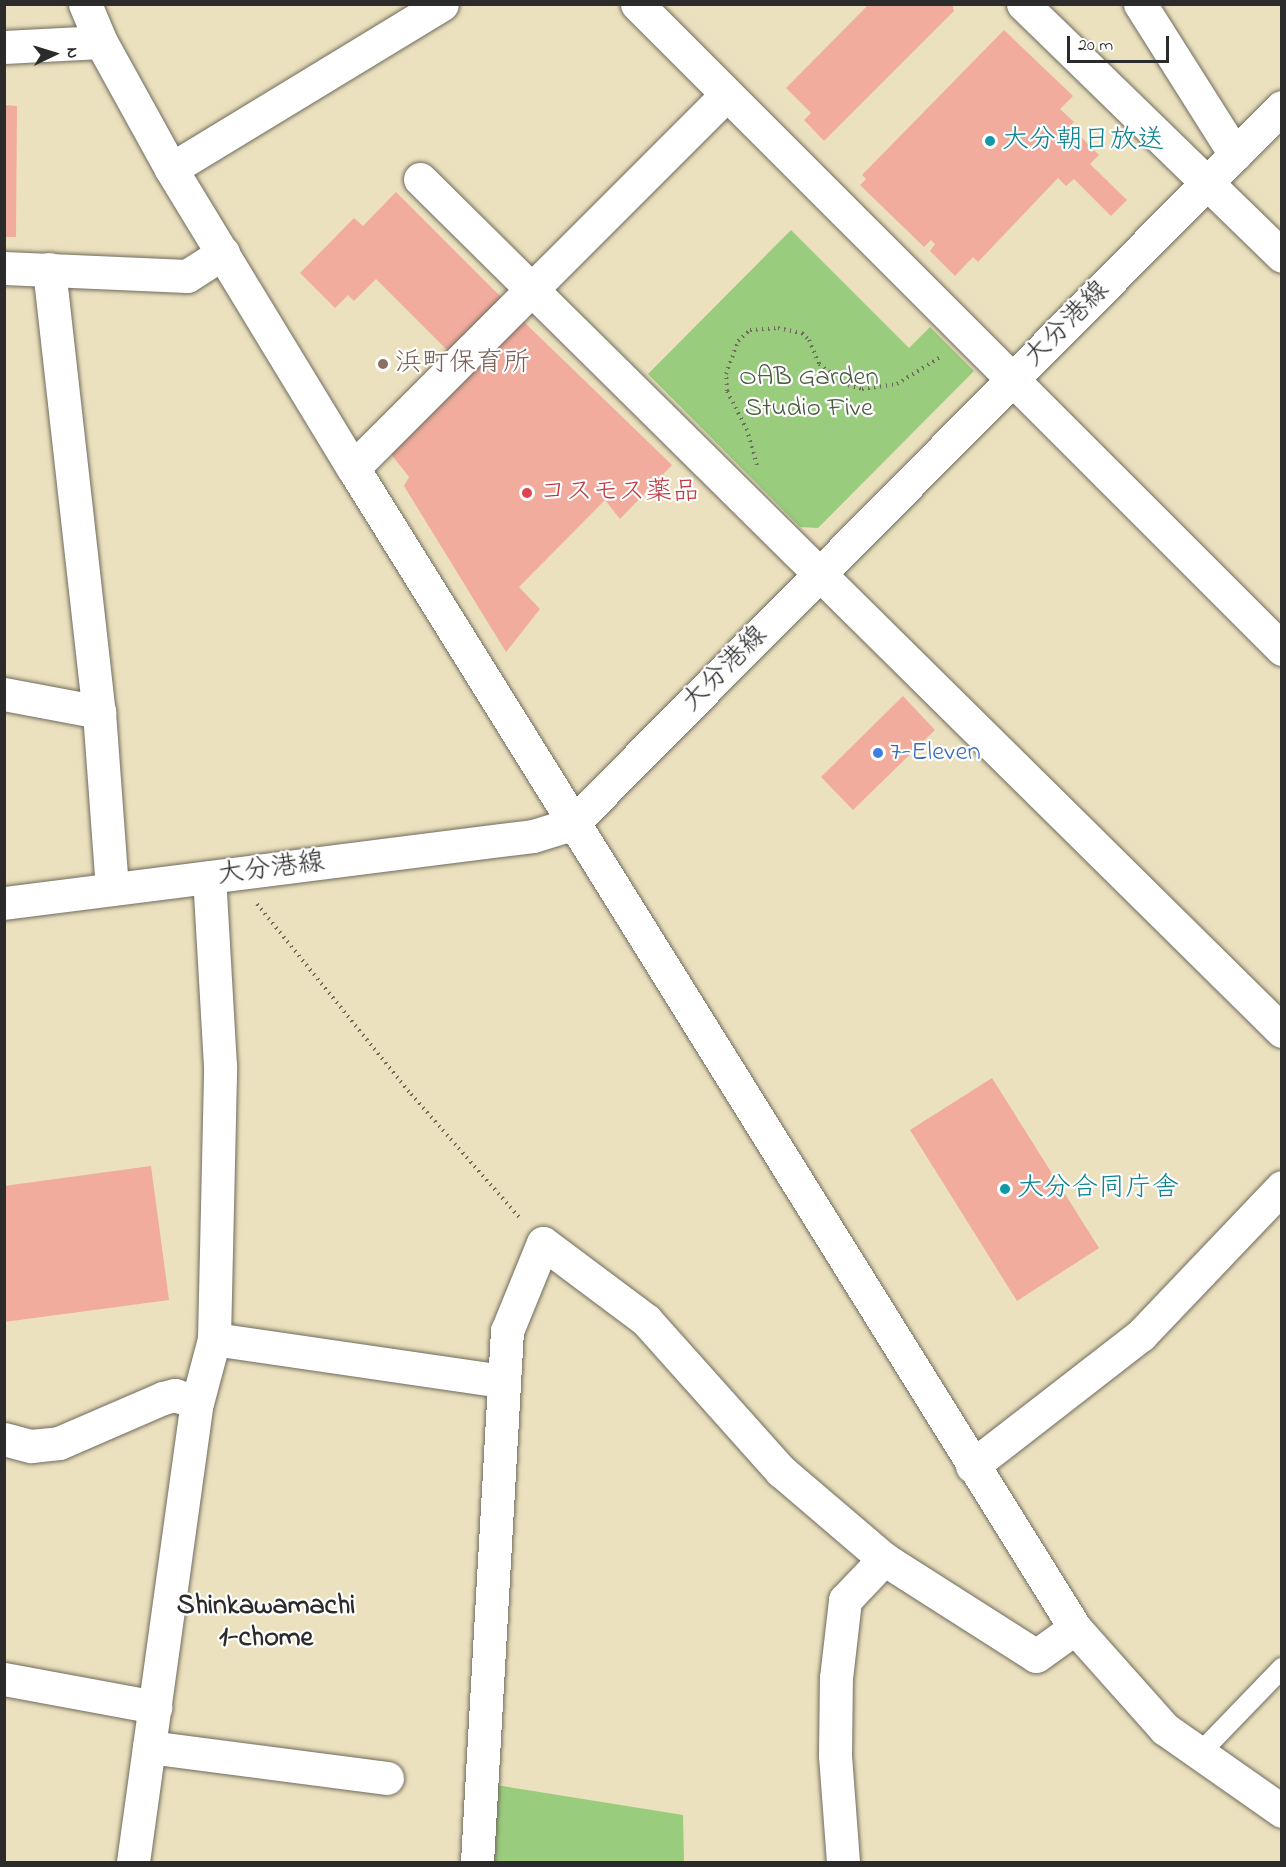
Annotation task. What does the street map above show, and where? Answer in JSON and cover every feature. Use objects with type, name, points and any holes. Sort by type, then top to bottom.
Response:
[{"type":"street","points":[[85,4],[101,42],[171,169],[353,468],[572,824],[1075,1628],[1165,1729],[1281,1811]]},
{"type":"street","points":[[171,169],[442,4]]},
{"type":"street","points":[[637,4],[964,335],[1281,649]]},
{"type":"street","points":[[1023,4],[1281,256]]},
{"type":"street","points":[[1140,4],[1235,154]]},
{"type":"street","points":[[4,47],[101,42]]},
{"type":"street","points":[[353,468],[726,95]]},
{"type":"street","name":"大分港線","points":[[4,903],[533,836],[572,824],[1281,107]]},
{"type":"street","points":[[420,179],[1281,1031]]},
{"type":"street","points":[[4,268],[188,276],[223,253]]},
{"type":"street","points":[[49,269],[99,712],[112,889]]},
{"type":"street","points":[[4,694],[99,712]]},
{"type":"street","points":[[133,1863],[197,1403],[214,1339],[220,1066],[209,877]]},
{"type":"street","points":[[972,1466],[1141,1335],[1281,1187]]},
{"type":"street","points":[[477,1863],[502,1382],[507,1331],[543,1243],[646,1320],[781,1471],[884,1559],[1036,1656],[1075,1628]]},
{"type":"street","points":[[214,1339],[502,1382]]},
{"type":"street","points":[[4,1439],[31,1446],[58,1443],[164,1398],[175,1395],[197,1403]]},
{"type":"street","points":[[843,1863],[835,1755],[836,1678],[845,1600],[884,1559]]},
{"type":"street","points":[[4,1679],[155,1707]]},
{"type":"street","points":[[149,1747],[387,1778]]},
{"type":"lane","points":[[1199,1754],[1281,1668]]},
{"type":"path","points":[[737,493],[757,470],[758,461],[727,391],[726,374],[738,341],[750,330],[778,328],[802,333],[809,340],[819,364],[848,385],[862,388],[897,384],[919,373],[964,335]]},
{"type":"path","points":[[252,897],[411,1094],[543,1243]]},
{"type":"green space","name":"OAB Garden Studio Five","points":[[791,230],[909,348],[930,327],[974,371],[818,528],[800,527],[648,374]]},
{"type":"green space","points":[[490,1784],[683,1815],[684,1862],[487,1862]]},
{"type":"building","points":[[869,4],[952,4],[954,11],[824,141],[804,120],[811,113],[786,88]]},
{"type":"building","name":"大分朝日放送","points":[[1004,30],[1073,96],[1060,109],[1074,122],[1070,126],[1099,155],[1090,164],[1127,200],[1111,216],[1074,179],[1066,186],[1058,178],[978,262],[973,257],[955,276],[930,251],[935,244],[931,240],[924,247],[860,185],[866,179],[862,175]]},
{"type":"building","points":[[4,105],[17,106],[16,237],[4,237]]},
{"type":"building","points":[[396,192],[502,298],[449,352],[376,279],[354,301],[348,295],[335,308],[300,273],[354,218],[363,226]]},
{"type":"building","name":"コスモス薬品","points":[[523,321],[672,465],[620,519],[605,500],[519,587],[540,609],[506,652],[404,486],[409,477],[391,454]]},
{"type":"building","name":"7-Eleven","points":[[903,696],[935,730],[853,810],[821,777]]},
{"type":"building","name":"大分合同庁舎","points":[[992,1078],[1099,1248],[1017,1301],[910,1130]]},
{"type":"building","points":[[151,1166],[169,1300],[4,1322],[4,1186]]},
{"type":"place","name":"大分朝日放送","points":[[990,141]]},
{"type":"place","name":"浜町保育所","points":[[383,364]]},
{"type":"place","name":"コスモス薬品","points":[[527,493]]},
{"type":"place","name":"7-Eleven","points":[[878,753]]},
{"type":"place","name":"大分合同庁舎","points":[[1005,1189]]},
{"type":"district","name":"Shinkawamachi 1-chome","points":[[266,1623]]}]
